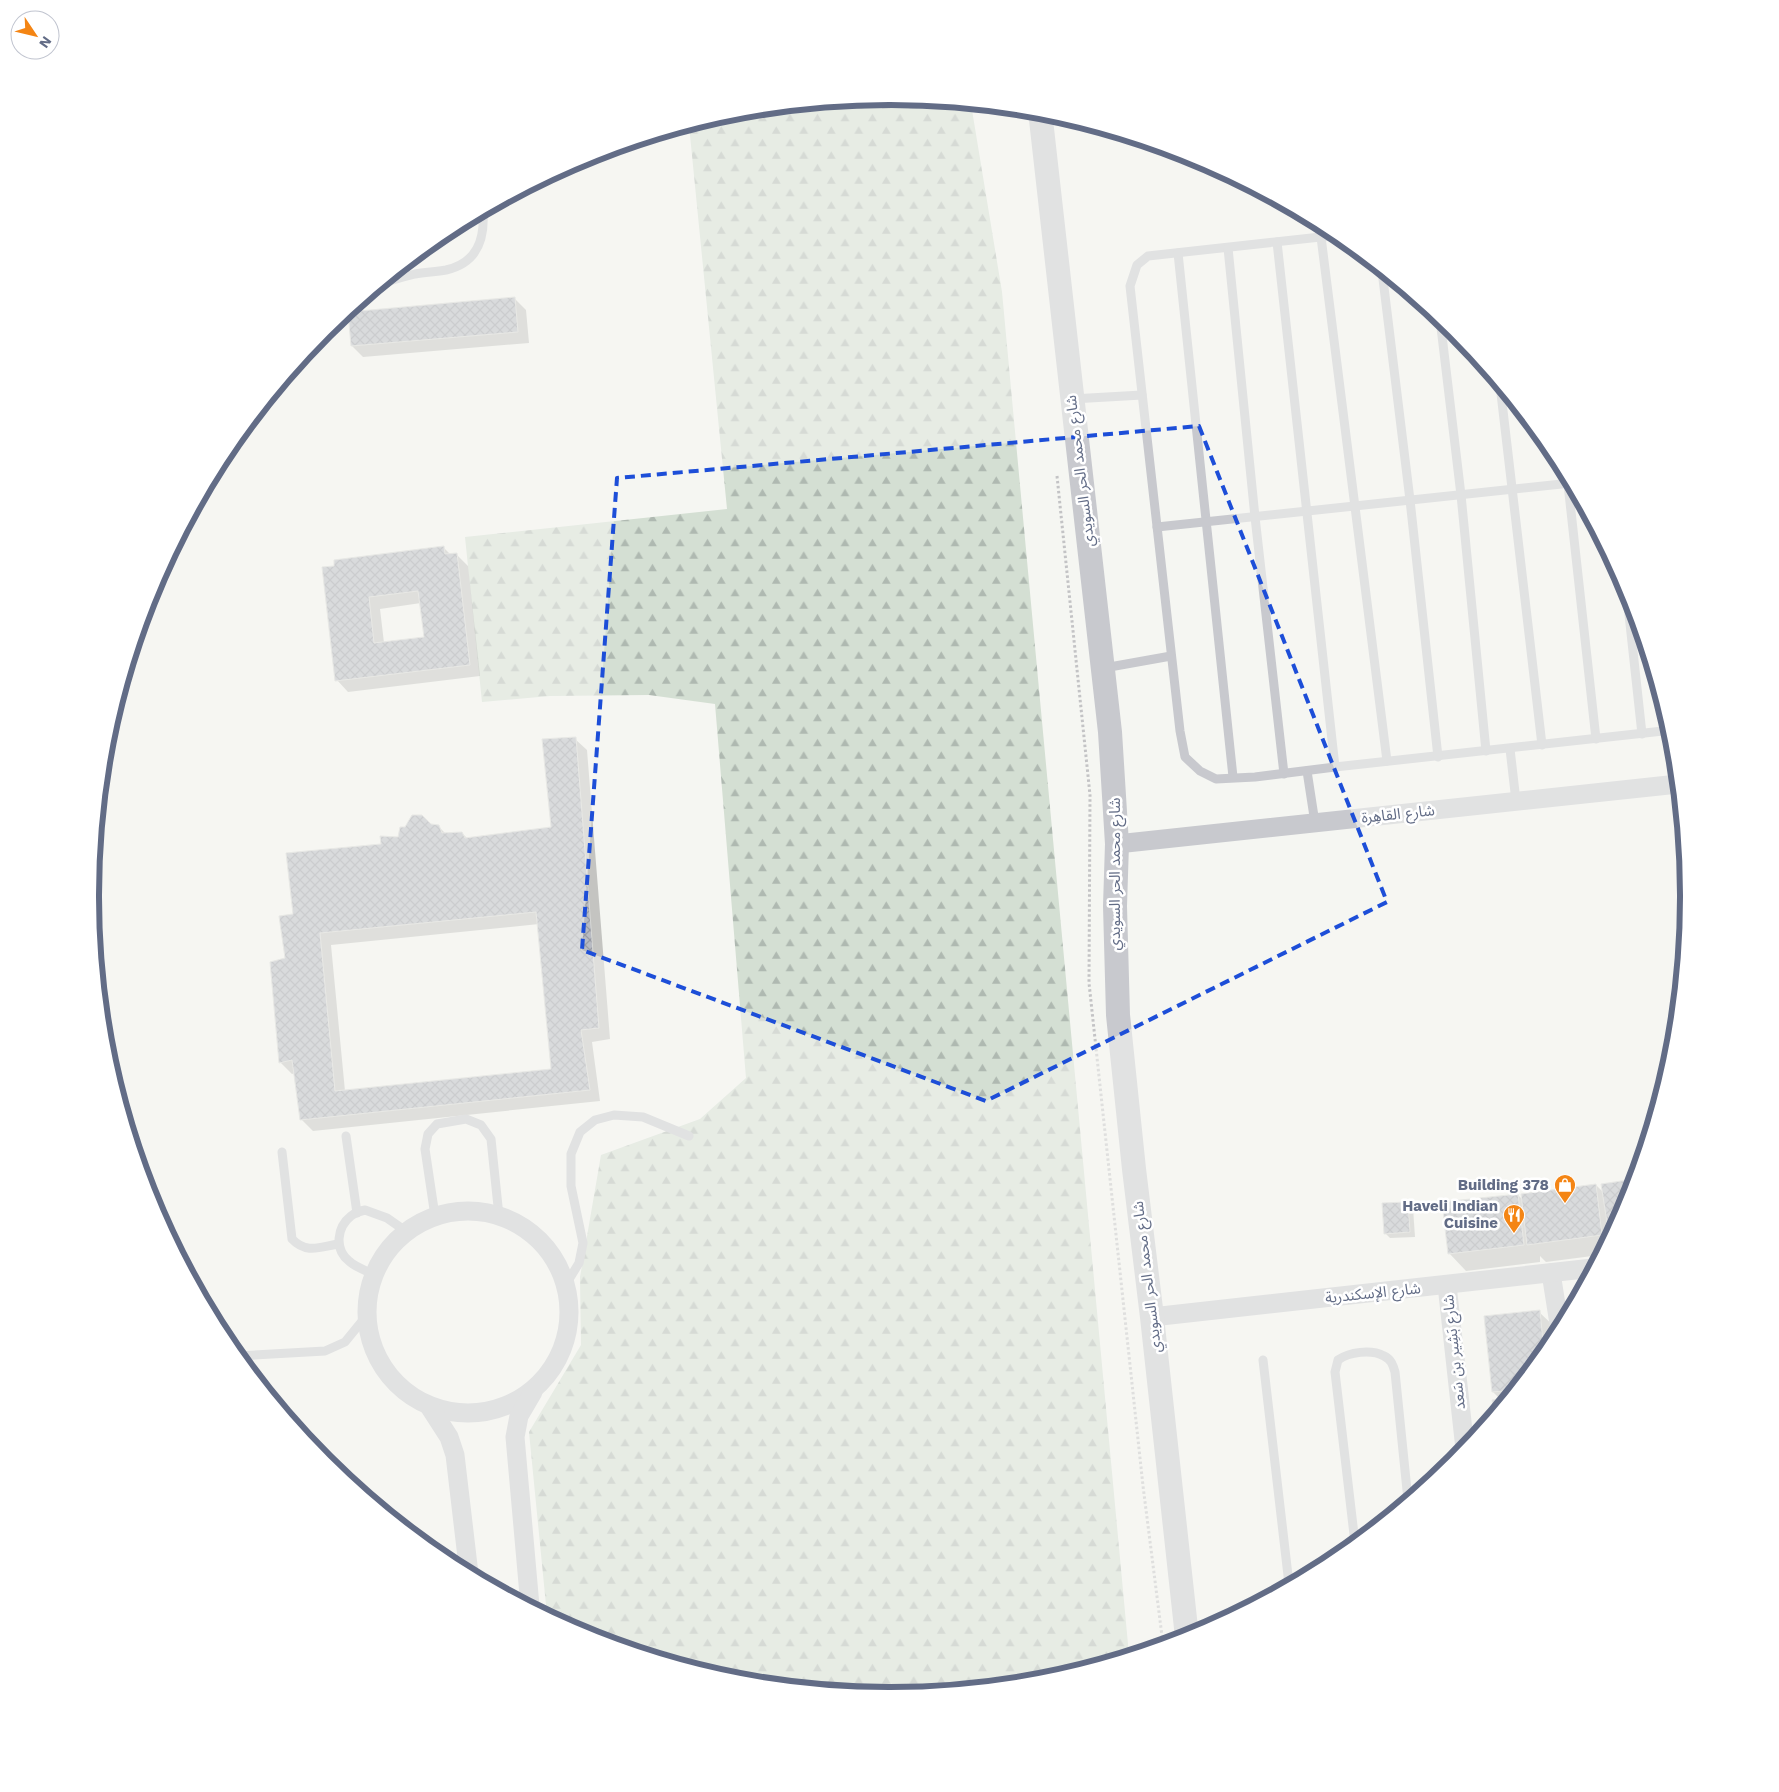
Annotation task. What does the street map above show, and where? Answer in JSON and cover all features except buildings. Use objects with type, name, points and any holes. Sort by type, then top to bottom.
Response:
[{"type":"street","name":"شارع محمد الحر السويدي","points":[[1041,120],[1113,763],[1117,844],[1115,906],[1118,1015],[1186,1629]]},
{"type":"street","name":"شارع القاهِرة","points":[[1117,844],[1672,785]]},
{"type":"street","points":[[529,1599],[515,1437],[519,1416],[536,1387],[556,1361],[568,1329],[568,1296],[558,1265],[538,1238],[511,1219],[480,1210],[446,1212],[435,1216],[416,1224],[390,1246],[373,1274],[366,1307],[370,1340],[388,1375],[404,1391],[429,1406],[456,1413],[485,1412],[512,1403],[536,1387]]},
{"type":"street","name":"شارع الإسكندرية","points":[[1152,1317],[1586,1269]]},
{"type":"street","points":[[1551,1273],[1558,1317]]},
{"type":"street","name":"شارع بَشِير بن سَعد","points":[[1446,1284],[1464,1439]]},
{"type":"street","points":[[429,1406],[449,1437],[455,1455],[468,1564]]},
{"type":"lane","points":[[394,281],[446,270],[466,261],[473,254],[483,235],[483,218]]},
{"type":"lane","points":[[1321,237],[1388,761]]},
{"type":"lane","points":[[1325,237],[1148,256],[1137,265],[1130,286],[1158,527],[1170,656],[1185,757],[1200,771],[1216,779],[1284,774],[1662,731]]},
{"type":"lane","points":[[1277,242],[1335,767]]},
{"type":"lane","points":[[1228,248],[1255,517],[1284,774]]},
{"type":"lane","points":[[1178,253],[1233,777]]},
{"type":"lane","points":[[1383,279],[1410,500],[1438,757]]},
{"type":"lane","points":[[1441,330],[1461,495],[1486,751]]},
{"type":"lane","points":[[1072,400],[1142,395]]},
{"type":"lane","points":[[1501,396],[1542,745]]},
{"type":"lane","points":[[1158,527],[1461,495],[1562,481]]},
{"type":"lane","points":[[1569,494],[1596,739]]},
{"type":"lane","points":[[1629,619],[1642,734]]},
{"type":"lane","points":[[1103,668],[1170,656]]},
{"type":"lane","points":[[1510,748],[1516,801]]},
{"type":"lane","points":[[1307,771],[1315,823]]},
{"type":"lane","points":[[565,1286],[579,1264],[583,1243],[571,1186],[572,1154],[580,1132],[595,1120],[614,1115],[643,1117],[689,1136]]},
{"type":"lane","points":[[435,1216],[425,1149],[428,1134],[437,1124],[466,1119],[481,1125],[491,1139],[499,1216]]},
{"type":"lane","points":[[346,1136],[357,1212]]},
{"type":"lane","points":[[282,1152],[292,1239],[298,1246],[307,1249],[338,1244]]},
{"type":"lane","points":[[373,1274],[348,1261],[338,1244],[340,1232],[349,1217],[365,1210],[386,1218],[407,1232]]},
{"type":"lane","points":[[247,1356],[325,1351],[345,1342],[367,1315]]},
{"type":"lane","points":[[1354,1535],[1335,1372],[1338,1360],[1346,1355],[1375,1353],[1385,1356],[1392,1363],[1395,1372],[1407,1494]]},
{"type":"lane","points":[[1263,1360],[1289,1578]]},
{"type":"path","points":[[1057,472],[1090,795],[1090,983],[1142,1476],[1163,1638]]},
{"type":"highlighted area","points":[[1199,426],[1387,902],[986,1101],[582,950],[617,478]]},
{"type":"green space","points":[[890,105],[972,110],[1002,292],[1129,1650],[1044,1672],[993,1680],[890,1687],[838,1685],[786,1680],[735,1672],[685,1660],[635,1645],[587,1627],[546,1608],[529,1432],[581,1345],[580,1277],[601,1155],[700,1119],[746,1078],[715,704],[649,695],[550,696],[482,702],[465,537],[727,509],[690,131],[735,120],[786,112],[838,107]]},
{"type":"place","name":"Building 378","points":[[1565,1204]]},
{"type":"place","name":"Haveli Indian Cuisine","points":[[1514,1234]]}]
